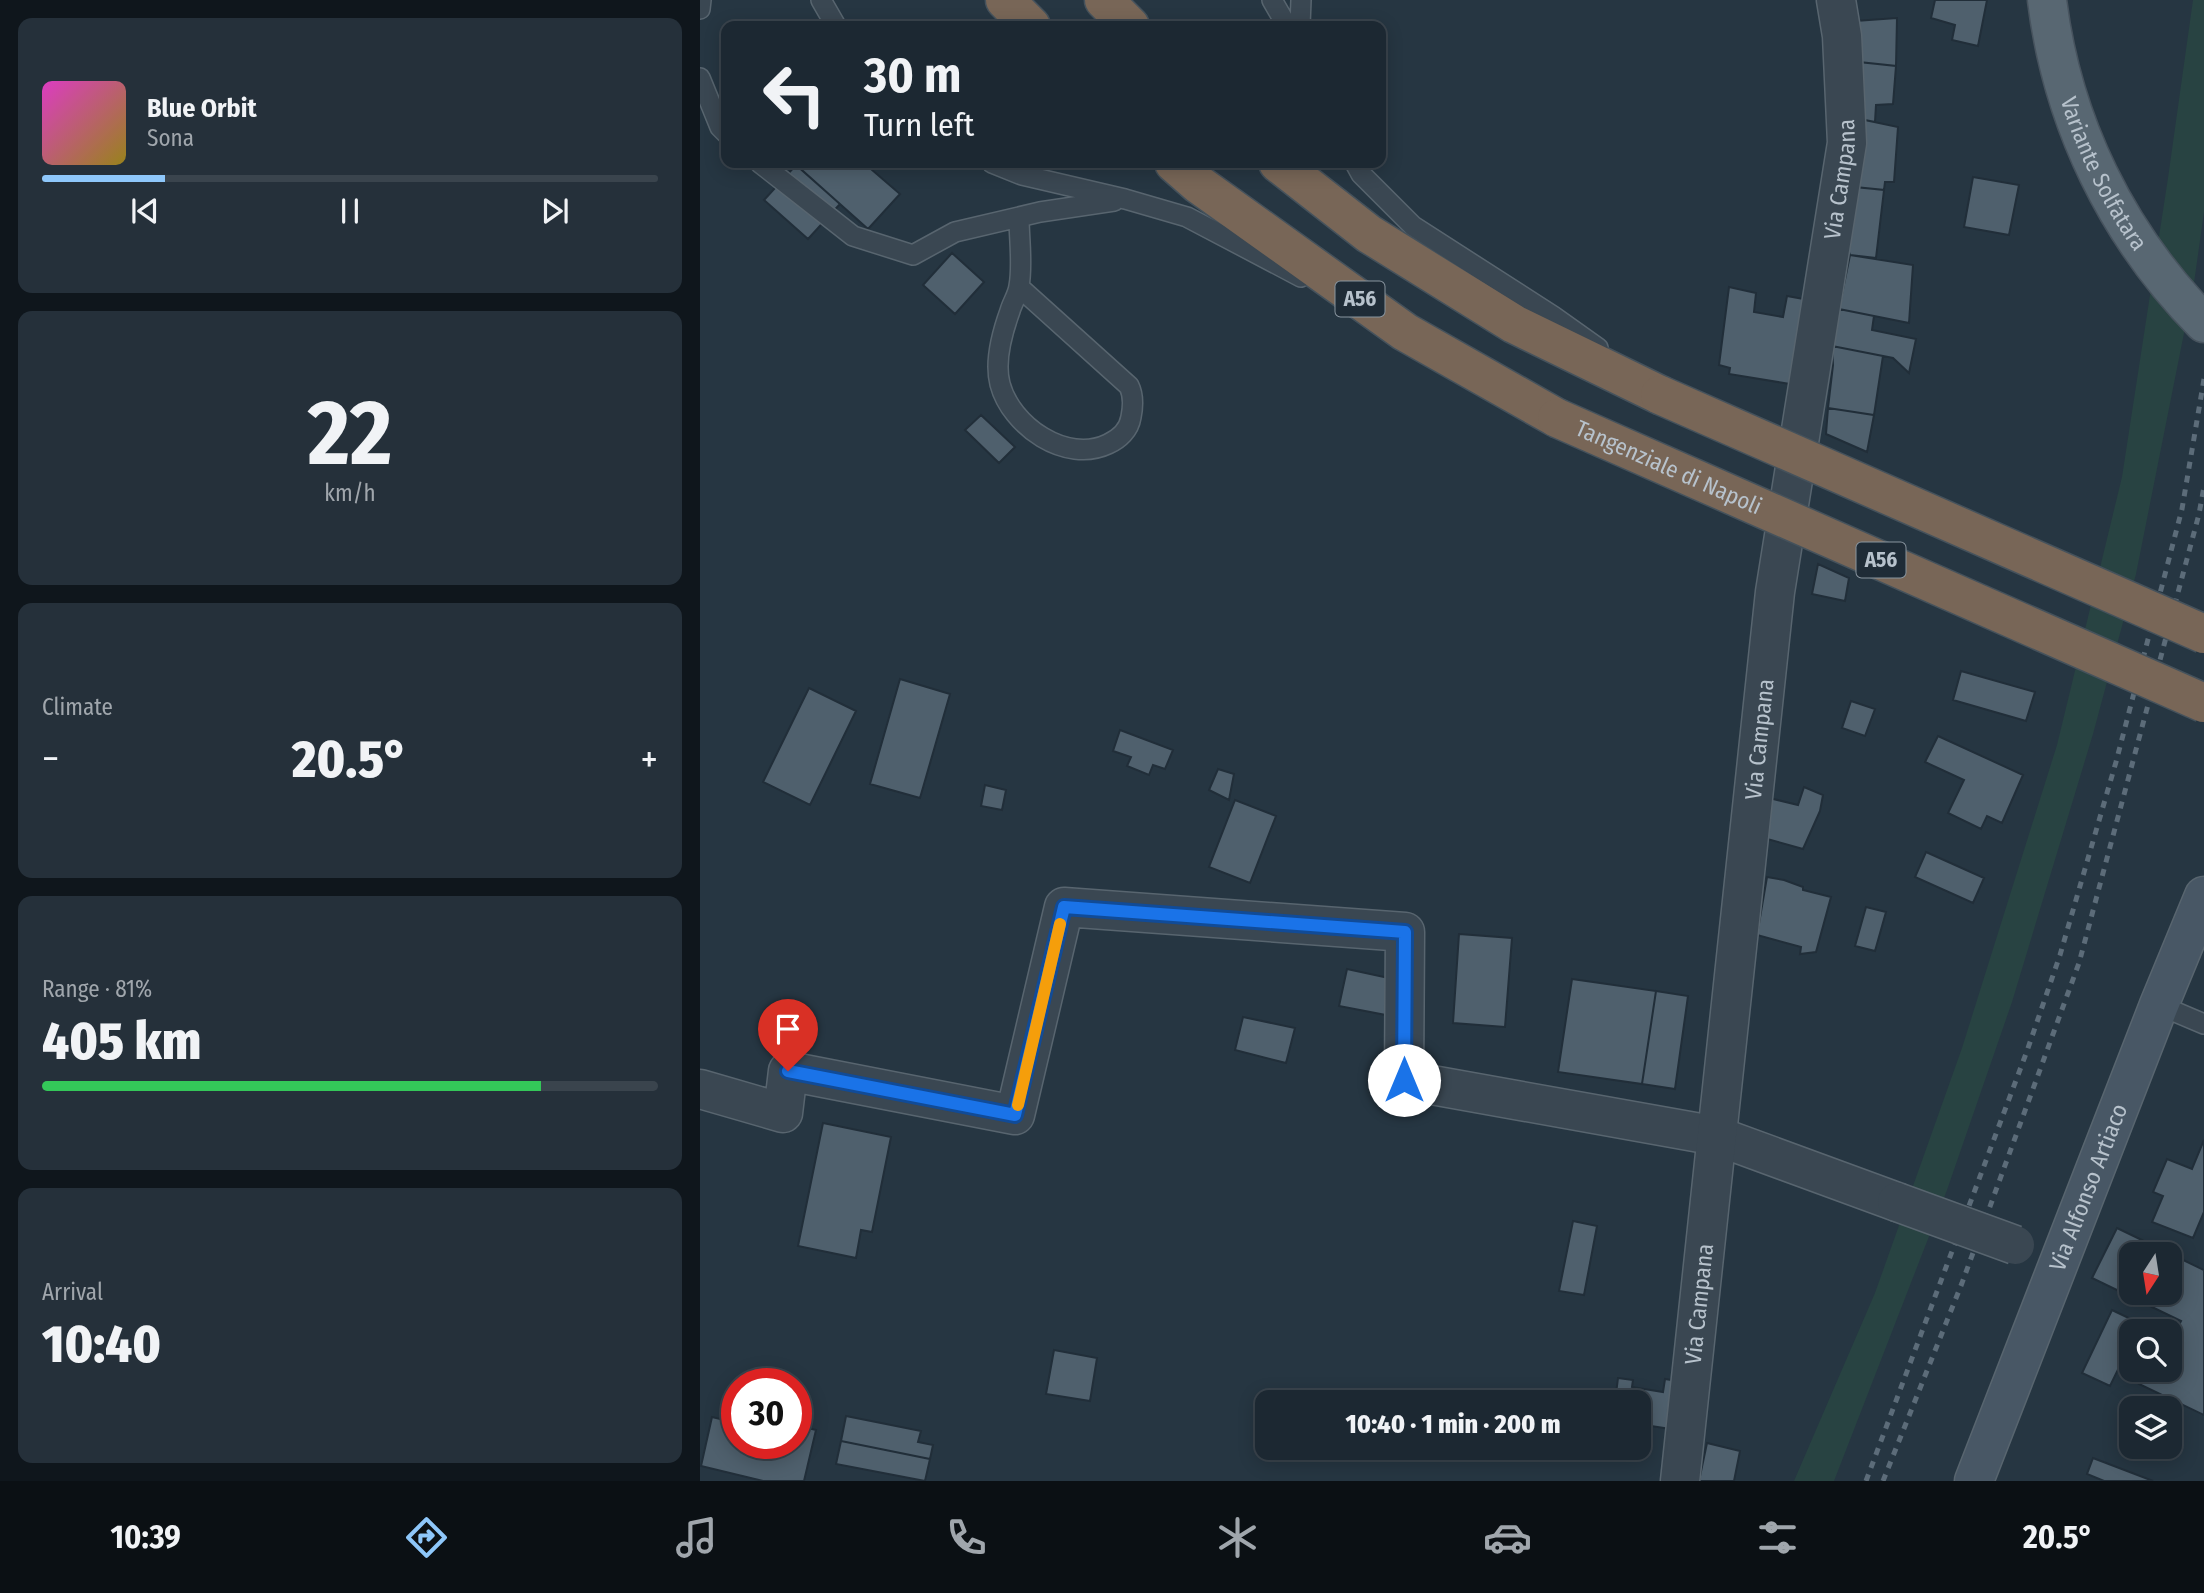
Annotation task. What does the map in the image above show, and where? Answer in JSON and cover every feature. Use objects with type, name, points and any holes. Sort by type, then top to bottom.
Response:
[{"type":"highway","points":[[1005,0],[1026,21]]},
{"type":"highway","points":[[1104,0],[1125,21]]},
{"type":"highway","name":"Tangenziale di Napoli","points":[[1180,168],[1198,184],[1405,332],[1557,418],[2204,703]]},
{"type":"highway","name":"A56","points":[[1285,168],[1369,234],[1514,324],[1660,395],[2204,634]]},
{"type":"main road","name":"Variante Solfatara","points":[[2048,0],[2050,24],[2067,91],[2094,167],[2146,256],[2204,323]]},
{"type":"main road","name":"Via Alfonso Artiaco","points":[[1975,1481],[2159,1005],[2204,896]]},
{"type":"street","name":"Via Campana","points":[[1680,1481],[1775,592],[1847,143],[1842,36],[1836,0]]},
{"type":"street","points":[[700,1089],[783,1113],[788,1071],[1015,1115],[1064,907],[1405,932],[1404,1080],[1717,1136],[2060,1262]]},
{"type":"lane","points":[[700,9],[702,0]]},
{"type":"lane","points":[[821,0],[833,21]]},
{"type":"lane","points":[[1272,0],[1284,21]]},
{"type":"lane","points":[[1300,21],[1301,0]]},
{"type":"lane","points":[[700,78],[721,128]]},
{"type":"lane","points":[[766,168],[853,236],[913,255],[956,232],[1019,217],[1125,199]]},
{"type":"lane","points":[[1004,168],[1022,175],[1125,199],[1187,217],[1405,332]]},
{"type":"lane","points":[[1358,168],[1413,226],[1553,316],[1660,395]]},
{"type":"lane","points":[[1019,217],[1019,287],[1000,344],[1000,383],[1010,409],[1033,432],[1077,450],[1098,449],[1117,440],[1130,425],[1133,394],[1129,386],[1019,287]]},
{"type":"lane","points":[[2159,1005],[2204,1024]]},
{"type":"green space","points":[[2193,0],[2204,0],[2204,212],[2194,283],[2136,574],[2093,734],[2012,1002],[1947,1190],[1834,1481],[1794,1481],[1875,1293],[1962,1048],[2057,745],[2122,477]]},
{"type":"building","points":[[1935,0],[1987,0],[1978,46],[1952,40],[1955,25],[1931,18]]},
{"type":"building","points":[[1897,18],[1896,66],[1859,62],[1855,21]]},
{"type":"building","points":[[1859,62],[1896,66],[1893,104],[1876,105],[1875,122],[1860,119]]},
{"type":"building","points":[[1860,119],[1898,127],[1894,182],[1885,182],[1884,190],[1855,187]]},
{"type":"building","points":[[793,168],[799,168],[840,204],[808,239],[764,200]]},
{"type":"building","points":[[800,168],[870,168],[900,194],[868,229]]},
{"type":"building","points":[[1973,177],[2019,185],[2009,235],[1964,227]]},
{"type":"building","points":[[1855,187],[1884,190],[1876,258],[1850,255],[1847,246]]},
{"type":"building","points":[[952,253],[984,282],[955,314],[923,285]]},
{"type":"building","points":[[1850,255],[1913,265],[1909,323],[1839,309]]},
{"type":"building","points":[[1729,287],[1756,293],[1754,312],[1783,317],[1787,296],[1809,300],[1796,385],[1729,374],[1730,368],[1719,365]]},
{"type":"building","points":[[1839,309],[1874,316],[1872,330],[1916,339],[1909,373],[1893,358],[1832,346]]},
{"type":"building","points":[[1832,346],[1883,356],[1874,415],[1828,408],[1833,365]]},
{"type":"building","points":[[1828,408],[1874,415],[1867,452],[1826,434]]},
{"type":"building","points":[[981,415],[1015,447],[999,463],[965,430]]},
{"type":"building","points":[[1818,564],[1849,578],[1845,601],[1812,594]]},
{"type":"building","points":[[1961,671],[2035,692],[2026,721],[1953,700]]},
{"type":"building","points":[[900,679],[950,694],[920,798],[870,784]]},
{"type":"building","points":[[809,688],[856,711],[810,805],[763,782]]},
{"type":"building","points":[[1851,701],[1875,709],[1865,736],[1842,728]]},
{"type":"building","points":[[1120,730],[1173,750],[1165,769],[1153,765],[1149,775],[1127,766],[1131,757],[1113,751]]},
{"type":"building","points":[[1938,736],[2023,775],[2002,823],[1987,816],[1981,829],[1948,813],[1964,780],[1925,762]]},
{"type":"building","points":[[1218,769],[1234,774],[1229,800],[1209,790]]},
{"type":"building","points":[[985,785],[1006,790],[1002,810],[981,806]]},
{"type":"building","points":[[1804,787],[1823,795],[1820,811],[1803,849],[1760,837],[1765,797],[1798,805]]},
{"type":"building","points":[[1235,800],[1276,816],[1250,883],[1209,867]]},
{"type":"building","points":[[1926,852],[1984,878],[1973,903],[1915,877]]},
{"type":"building","points":[[1767,877],[1784,880],[1803,887],[1803,890],[1831,897],[1816,952],[1800,954],[1801,947],[1757,935]]},
{"type":"building","points":[[1866,907],[1886,912],[1875,951],[1855,946]]},
{"type":"building","points":[[1459,934],[1512,938],[1505,1027],[1453,1023]]},
{"type":"building","points":[[1347,969],[1398,980],[1391,1016],[1339,1006]]},
{"type":"building","points":[[1572,979],[1656,991],[1642,1084],[1558,1072]]},
{"type":"building","points":[[1656,991],[1688,996],[1675,1089],[1642,1084]]},
{"type":"building","points":[[1243,1017],[1295,1028],[1286,1063],[1235,1050]]},
{"type":"building","points":[[823,1123],[891,1137],[872,1232],[861,1230],[856,1258],[798,1246]]},
{"type":"building","points":[[2204,1140],[2204,1212],[2193,1238],[2152,1222],[2163,1196],[2153,1192],[2167,1159],[2192,1169]]},
{"type":"building","points":[[1573,1221],[1597,1226],[1584,1295],[1559,1291]]},
{"type":"building","points":[[2117,1228],[2146,1242],[2119,1242],[2119,1291],[2092,1278]]},
{"type":"building","points":[[2182,1259],[2204,1270],[2204,1415],[2182,1405],[2182,1396],[2164,1396],[2139,1384],[2182,1382],[2182,1319],[2150,1306],[2182,1306]]},
{"type":"building","points":[[2112,1310],[2131,1319],[2119,1319],[2119,1368],[2110,1386],[2082,1373]]},
{"type":"building","points":[[1054,1350],[1097,1358],[1090,1401],[1046,1394]]},
{"type":"building","points":[[1618,1378],[1633,1380],[1632,1387],[1651,1390],[1616,1390]]},
{"type":"building","points":[[1665,1379],[1684,1382],[1677,1430],[1651,1426],[1651,1390],[1663,1392]]},
{"type":"building","points":[[846,1416],[921,1431],[918,1442],[933,1445],[930,1459],[841,1441]]},
{"type":"building","points":[[712,1417],[721,1419],[721,1459],[809,1459],[804,1481],[763,1481],[701,1466]]},
{"type":"building","points":[[812,1429],[816,1430],[812,1447]]},
{"type":"building","points":[[841,1441],[930,1459],[925,1481],[836,1464]]},
{"type":"building","points":[[1707,1443],[1740,1451],[1734,1481],[1699,1481]]},
{"type":"building","points":[[2093,1458],[2153,1481],[2104,1481],[2087,1474]]},
{"type":"railway","points":[[1866,1481],[2027,1051],[2060,955],[2116,762],[2182,509],[2204,379]]},
{"type":"railway","points":[[1883,1481],[1962,1283],[2079,963],[2204,487]]},
{"type":"slow traffic","points":[[1018,1105],[1060,924]]},
{"type":"route","points":[[788,1071],[1015,1115],[1064,907],[1405,932],[1404,1080]]}]
